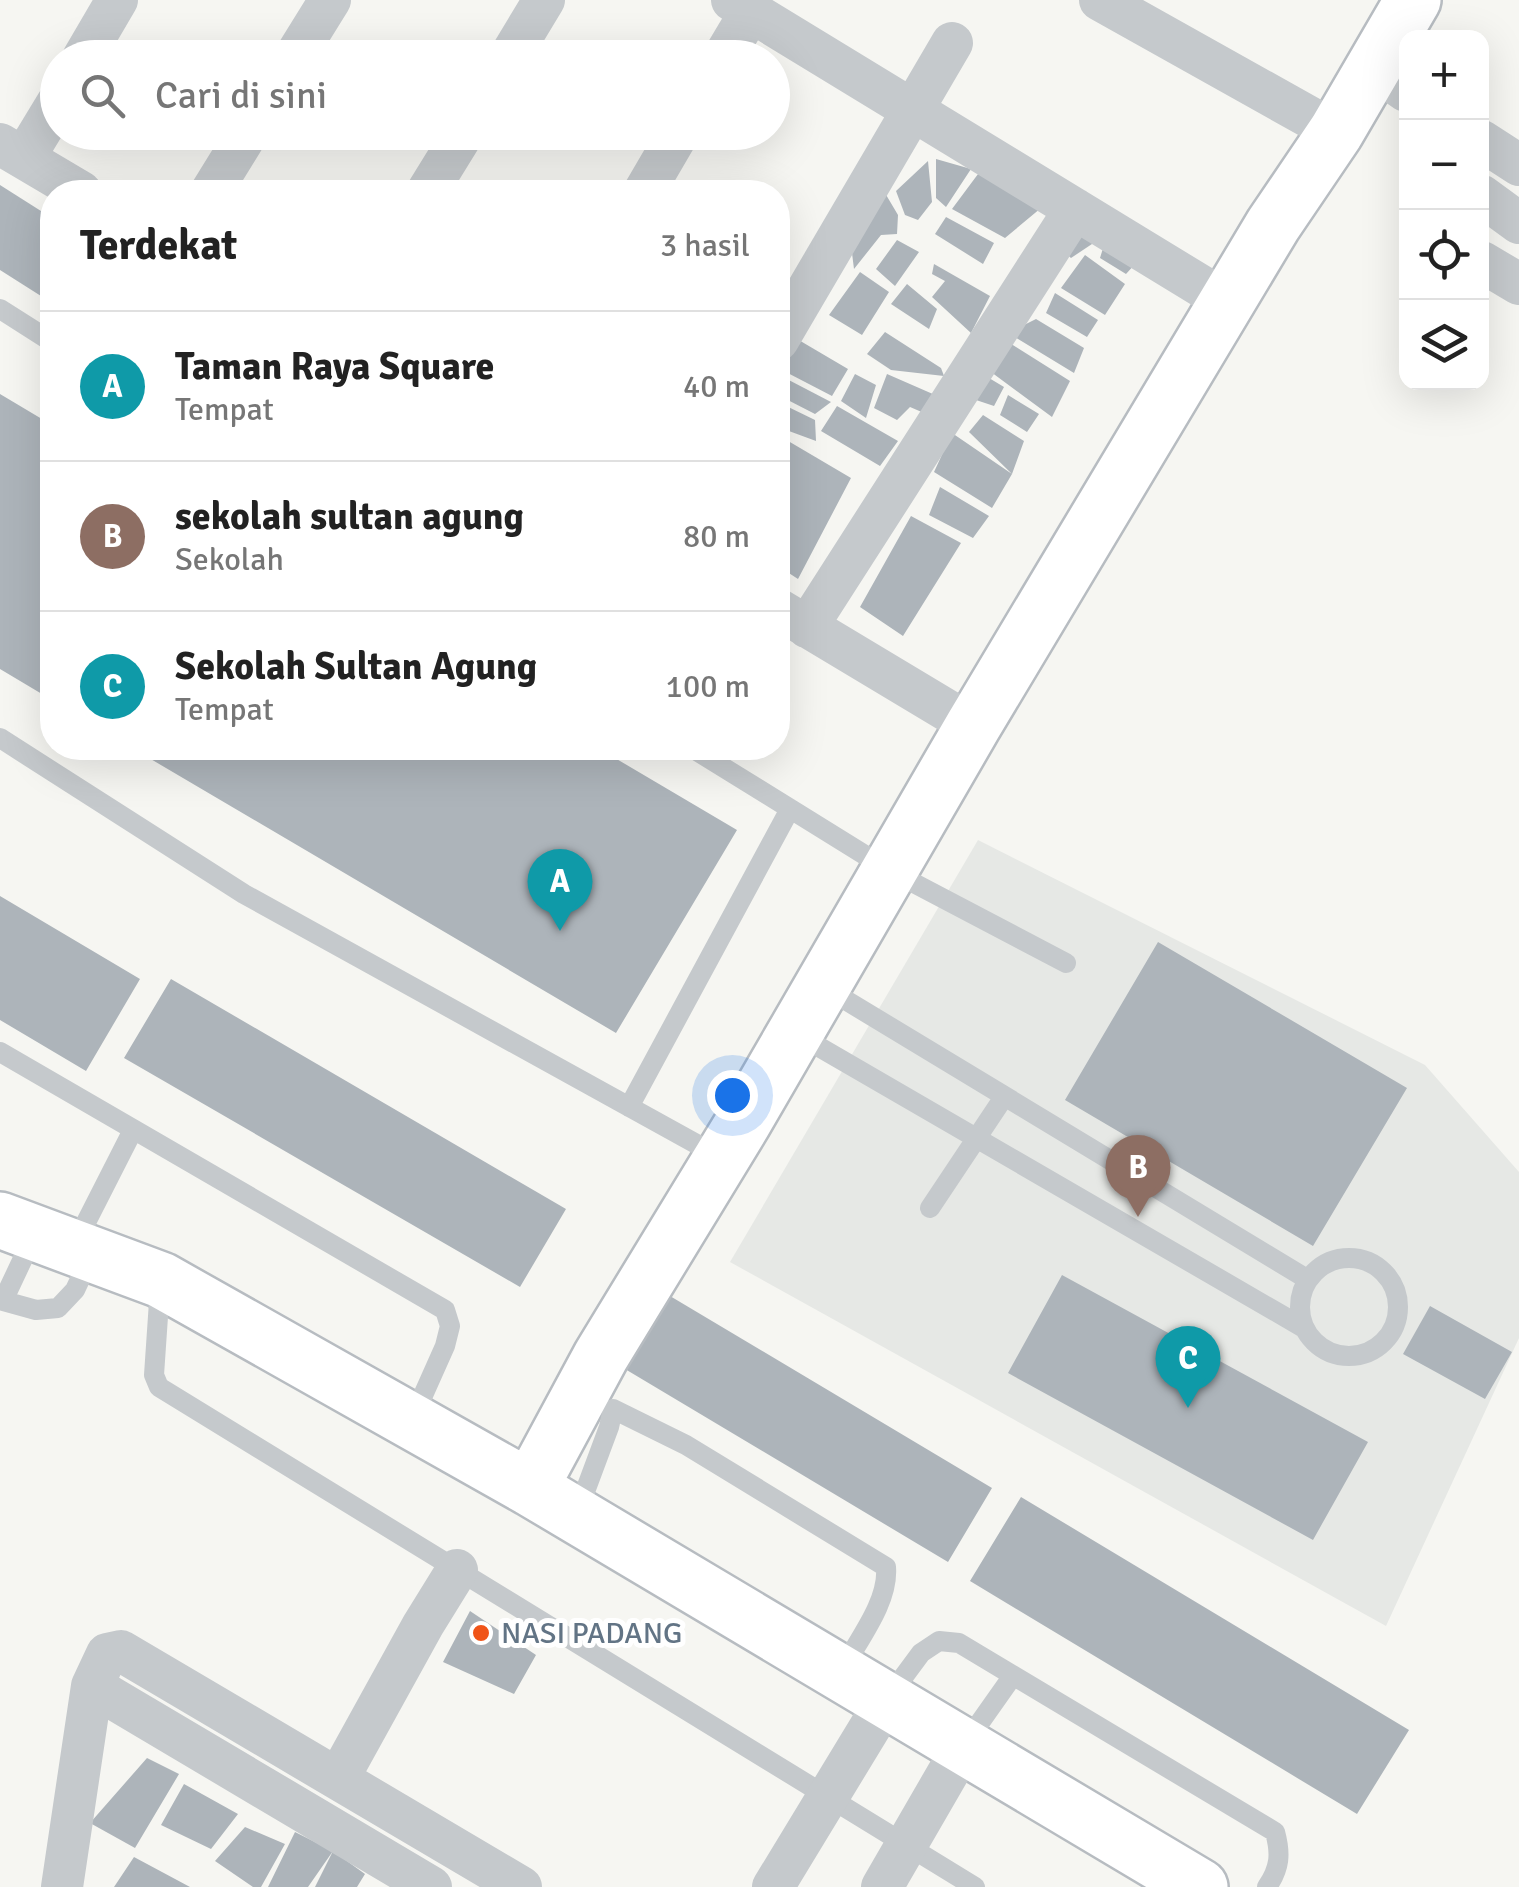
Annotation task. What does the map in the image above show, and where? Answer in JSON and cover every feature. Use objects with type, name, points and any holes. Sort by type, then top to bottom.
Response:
[{"type":"street","points":[[94,40],[117,0]]},
{"type":"street","points":[[305,40],[330,0]]},
{"type":"street","points":[[521,40],[544,0]]},
{"type":"street","points":[[1100,0],[1336,132]]},
{"type":"street","points":[[553,1502],[601,1356],[1273,225],[1336,132],[1390,80],[1413,0]]},
{"type":"street","points":[[729,40],[741,6],[1228,303]]},
{"type":"street","points":[[790,320],[952,43]]},
{"type":"street","points":[[40,121],[12,151],[61,180]]},
{"type":"street","points":[[1489,146],[1519,165]]},
{"type":"street","points":[[218,180],[237,150]]},
{"type":"street","points":[[435,180],[453,150]]},
{"type":"street","points":[[651,180],[668,150]]},
{"type":"street","points":[[1489,201],[1519,222]]},
{"type":"street","points":[[974,726],[792,618],[1075,209]]},
{"type":"street","points":[[1489,266],[1519,284]]},
{"type":"street","points":[[50,1238],[161,1280],[412,1421],[1200,1887]]},
{"type":"street","points":[[338,1780],[457,1570]]},
{"type":"street","points":[[62,1887],[92,1686],[106,1654],[128,1652],[522,1887]]},
{"type":"street","points":[[92,1686],[431,1887]]},
{"type":"street","points":[[773,1887],[886,1700]]},
{"type":"street","points":[[882,1887],[963,1747]]},
{"type":"street","points":[[272,1793],[295,1754]]},
{"type":"street","points":[[391,1863],[413,1823]]},
{"type":"lane","points":[[0,309],[40,334]]},
{"type":"lane","points":[[0,738],[244,894],[721,1158]]},
{"type":"lane","points":[[711,760],[889,870],[1066,963]]},
{"type":"lane","points":[[629,1107],[790,809]]},
{"type":"lane","points":[[822,986],[1307,1279]]},
{"type":"lane","points":[[795,1033],[1304,1328]]},
{"type":"lane","points":[[0,1052],[445,1310],[450,1326],[445,1346],[412,1421]]},
{"type":"lane","points":[[930,1208],[1004,1096]]},
{"type":"lane","points":[[50,1238],[74,1290],[58,1308],[36,1310],[2,1300],[50,1238],[134,1130]]},
{"type":"lane","points":[[1348,1257],[1378,1267],[1390,1279],[1399,1309],[1396,1324],[1388,1339],[1375,1350],[1360,1356],[1327,1352],[1313,1342],[1304,1328],[1299,1312],[1300,1295],[1318,1267],[1348,1257]]},
{"type":"lane","points":[[161,1280],[154,1375],[159,1387],[975,1887]]},
{"type":"lane","points":[[553,1502],[609,1427],[613,1408],[686,1445],[886,1567],[881,1598],[841,1672]]},
{"type":"lane","points":[[886,1700],[921,1653],[939,1641],[959,1643],[1275,1832],[1280,1852],[1276,1874],[1267,1887]]},
{"type":"lane","points":[[963,1747],[1012,1677]]},
{"type":"shaded area","points":[[978,840],[1425,1065],[1519,1172],[1519,1338],[1386,1626],[730,1262]]},
{"type":"building","points":[[936,159],[971,169],[946,207],[936,198]]},
{"type":"building","points":[[928,161],[932,202],[918,220],[905,215],[896,191]]},
{"type":"building","points":[[981,170],[1041,208],[1005,238],[952,209]]},
{"type":"building","points":[[0,185],[40,210],[40,295],[0,270]]},
{"type":"building","points":[[882,188],[898,215],[897,234],[881,235],[854,269],[850,237]]},
{"type":"building","points":[[946,217],[994,243],[983,264],[935,234]]},
{"type":"building","points":[[1072,229],[1098,240],[1071,258],[1061,249]]},
{"type":"building","points":[[897,240],[919,252],[895,286],[876,269]]},
{"type":"building","points":[[1104,245],[1136,263],[1126,274],[1100,258]]},
{"type":"building","points":[[1085,255],[1125,284],[1105,315],[1061,288]]},
{"type":"building","points":[[934,264],[990,296],[971,333],[932,297],[945,281],[932,274]]},
{"type":"building","points":[[860,272],[889,292],[862,335],[829,315]]},
{"type":"building","points":[[907,284],[937,309],[929,329],[891,304]]},
{"type":"building","points":[[1055,293],[1098,320],[1087,337],[1046,313]]},
{"type":"building","points":[[1036,319],[1084,348],[1074,373],[1008,333]]},
{"type":"building","points":[[885,332],[941,368],[944,376],[891,370],[867,354]]},
{"type":"building","points":[[797,339],[848,369],[832,396],[790,374],[790,351]]},
{"type":"building","points":[[1008,342],[1070,381],[1052,417],[991,372]]},
{"type":"building","points":[[855,374],[876,385],[866,418],[841,401]]},
{"type":"building","points":[[887,374],[942,398],[931,416],[910,407],[897,420],[874,408]]},
{"type":"building","points":[[989,378],[1004,387],[994,406],[970,398]]},
{"type":"building","points":[[790,381],[831,402],[815,414],[790,401]]},
{"type":"building","points":[[0,394],[40,418],[40,693],[0,669]]},
{"type":"building","points":[[1008,395],[1039,414],[1027,432],[1000,415]]},
{"type":"building","points":[[837,406],[898,441],[880,466],[821,431]]},
{"type":"building","points":[[790,408],[815,420],[816,441],[790,431]]},
{"type":"building","points":[[983,415],[1024,441],[1012,474],[969,432]]},
{"type":"building","points":[[952,433],[1012,474],[992,508],[934,472]]},
{"type":"building","points":[[790,442],[851,478],[798,579],[790,574]]},
{"type":"building","points":[[940,487],[989,516],[973,538],[929,515]]},
{"type":"building","points":[[911,516],[961,543],[903,636],[860,607]]},
{"type":"building","points":[[152,760],[618,760],[737,830],[616,1033]]},
{"type":"building","points":[[0,896],[140,979],[86,1071],[0,1020]]},
{"type":"building","points":[[1158,942],[1407,1088],[1313,1246],[1065,1100]]},
{"type":"building","points":[[171,979],[566,1209],[520,1287],[124,1058]]},
{"type":"building","points":[[1062,1275],[1368,1442],[1313,1540],[1008,1373]]},
{"type":"building","points":[[670,1296],[992,1488],[948,1562],[625,1369]]},
{"type":"building","points":[[1430,1306],[1512,1352],[1485,1399],[1403,1354]]},
{"type":"building","points":[[1021,1497],[1409,1730],[1357,1814],[970,1581]]},
{"type":"building","name":"NASI PADANG","points":[[470,1611],[536,1655],[514,1694],[443,1662]]},
{"type":"building","points":[[147,1758],[179,1774],[135,1848],[90,1823]]},
{"type":"building","points":[[184,1784],[238,1814],[211,1849],[161,1825]]},
{"type":"building","points":[[245,1827],[285,1844],[261,1887],[253,1887],[215,1861]]},
{"type":"building","points":[[295,1832],[333,1851],[308,1887],[268,1887]]},
{"type":"building","points":[[333,1851],[365,1874],[357,1887],[315,1887]]},
{"type":"building","points":[[134,1857],[190,1887],[114,1887]]},
{"type":"place","name":"Taman Raya Square","points":[[560,931]]},
{"type":"place","name":"sekolah sultan agung","points":[[1138,1217]]},
{"type":"place","name":"Sekolah Sultan Agung","points":[[1188,1408]]},
{"type":"place","name":"NASI PADANG","points":[[481,1633]]}]
